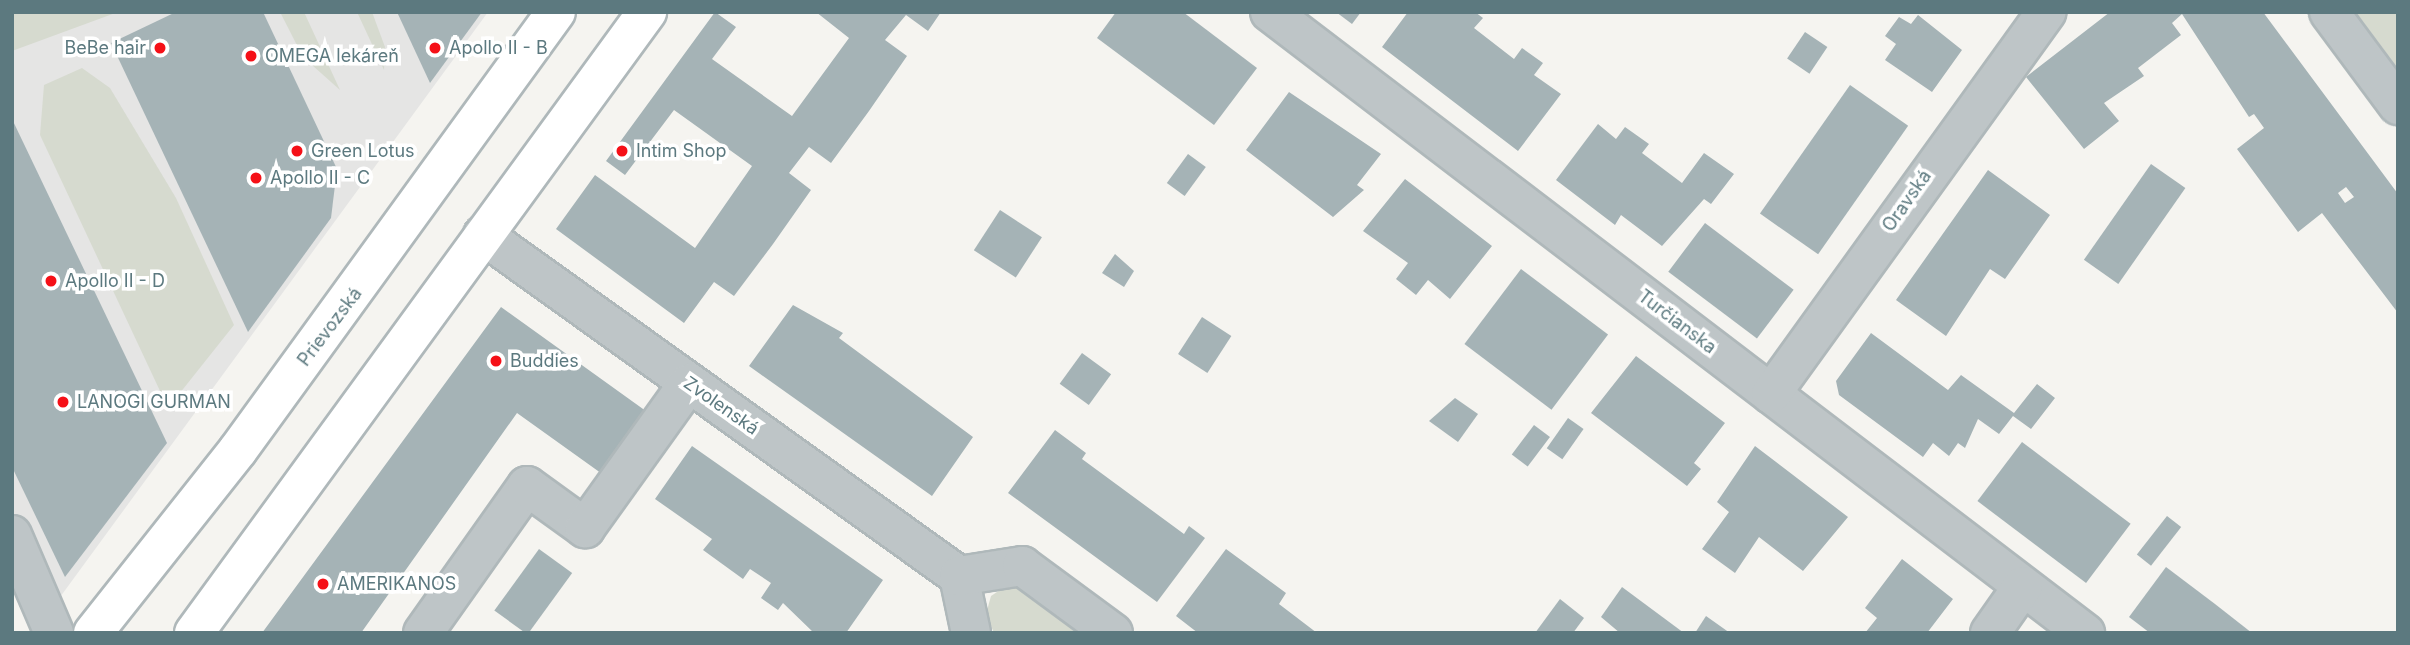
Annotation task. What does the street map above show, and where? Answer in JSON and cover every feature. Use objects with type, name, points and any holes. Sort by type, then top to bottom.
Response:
[{"type":"main road","name":"Prievozská","points":[[93,633],[262,418],[556,12]]},
{"type":"main road","points":[[194,633],[647,12]]},
{"type":"street","name":"Turčianska","points":[[1270,12],[2085,633]]},
{"type":"street","points":[[2329,12],[2398,105]]},
{"type":"street","name":"Oravská","points":[[1771,394],[2027,18]]},
{"type":"street","name":"Zvolenská","points":[[483,235],[959,576]]},
{"type":"street","points":[[423,633],[527,486],[585,528],[689,383]]},
{"type":"street","points":[[12,535],[54,633]]},
{"type":"street","points":[[971,633],[959,576],[1023,566],[1113,633]]},
{"type":"street","points":[[1990,633],[2023,586]]},
{"type":"shaded area","points":[[12,12],[488,12],[36,630],[12,583]]},
{"type":"shaded area","points":[[12,12],[118,12],[12,51]]},
{"type":"shaded area","points":[[280,12],[304,12],[340,90],[303,57]]},
{"type":"shaded area","points":[[357,12],[372,12],[385,47],[384,70]]},
{"type":"shaded area","points":[[2339,12],[2398,12],[2398,91]]},
{"type":"shaded area","points":[[82,68],[110,88],[176,198],[234,325],[168,408],[40,135],[44,85]]},
{"type":"shaded area","points":[[1009,584],[1028,585],[1095,633],[994,633],[986,614],[991,596]]},
{"type":"building","name":"Apollo II - C","points":[[176,12],[263,12],[337,169],[331,218],[248,332],[111,43]]},
{"type":"building","name":"Apollo II - B","points":[[397,12],[482,12],[430,83]]},
{"type":"building","points":[[715,12],[736,27],[712,59],[792,116],[849,38],[816,12],[941,12],[928,31],[906,15],[885,40],[907,56],[869,111],[831,163],[809,147],[789,173],[811,190],[773,244],[734,296],[714,282],[684,323],[556,229],[595,175],[695,248],[752,166],[674,110],[625,175],[606,161]]},
{"type":"building","points":[[1116,12],[1183,12],[1257,68],[1214,125],[1097,38]]},
{"type":"building","points":[[1336,12],[1361,12],[1352,24]]},
{"type":"building","points":[[1408,12],[1475,12],[1483,18],[1474,28],[1514,59],[1522,48],[1543,63],[1534,75],[1561,94],[1518,151],[1382,47]]},
{"type":"building","points":[[2110,12],[2263,12],[2398,194],[2398,313],[2322,213],[2298,232],[2237,149],[2264,128],[2254,114],[2249,117],[2182,14],[2172,23],[2181,35],[2138,68],[2144,76],[2104,103],[2119,121],[2084,149],[2026,77]],"holes":[[[2346,187],[2354,197],[2345,203],[2338,193]]]},
{"type":"building","points":[[1918,15],[1962,50],[1932,92],[1885,60],[1896,44],[1885,36],[1899,17],[1911,24]]},
{"type":"building","points":[[1805,32],[1827,47],[1809,74],[1787,59]]},
{"type":"building","points":[[1850,85],[1908,126],[1818,254],[1760,214]]},
{"type":"building","points":[[1289,92],[1381,154],[1357,185],[1364,190],[1333,217],[1246,150]]},
{"type":"building","name":"Apollo II - D","points":[[12,119],[167,443],[65,577],[12,467]]},
{"type":"building","points":[[1598,124],[1616,139],[1625,127],[1649,144],[1642,153],[1682,183],[1704,153],[1734,174],[1711,204],[1704,199],[1662,246],[1621,215],[1615,225],[1556,180]]},
{"type":"building","points":[[1188,154],[1206,167],[1185,196],[1167,183]]},
{"type":"building","points":[[2151,164],[2185,188],[2118,284],[2084,260]]},
{"type":"building","points":[[1988,170],[2050,215],[2005,279],[1990,269],[1946,336],[1896,300]]},
{"type":"building","points":[[1405,179],[1492,246],[1450,299],[1428,280],[1416,295],[1396,279],[1408,263],[1363,231]]},
{"type":"building","points":[[1000,210],[1042,237],[1016,277],[974,250]]},
{"type":"building","points":[[1705,223],[1794,290],[1757,339],[1668,272]]},
{"type":"building","points":[[1115,254],[1134,271],[1124,287],[1102,273]]},
{"type":"building","points":[[1521,269],[1608,335],[1551,410],[1464,344]]},
{"type":"building","points":[[793,305],[843,333],[839,338],[973,437],[932,496],[749,366]]},
{"type":"building","points":[[501,307],[650,414],[605,476],[517,413],[361,633],[262,633]]},
{"type":"building","points":[[1202,317],[1231,336],[1207,373],[1178,354]]},
{"type":"building","points":[[1871,333],[1948,390],[1961,375],[2014,413],[2037,384],[2055,398],[2031,429],[2013,416],[1999,434],[1978,419],[1965,448],[1958,443],[1949,456],[1933,443],[1923,457],[1839,395],[1836,381]]},
{"type":"building","points":[[1082,353],[1111,374],[1089,405],[1060,384]]},
{"type":"building","points":[[1636,356],[1725,423],[1694,463],[1701,469],[1687,486],[1591,413]]},
{"type":"building","points":[[1455,398],[1478,414],[1458,442],[1429,421]]},
{"type":"building","points":[[1568,418],[1584,429],[1562,459],[1547,448]]},
{"type":"building","points":[[1534,425],[1550,437],[1528,467],[1512,455]]},
{"type":"building","points":[[1055,430],[1086,453],[1082,459],[1184,534],[1189,526],[1205,538],[1157,602],[1008,493]]},
{"type":"building","points":[[2022,442],[2131,524],[2086,583],[1977,501]]},
{"type":"building","points":[[692,446],[883,580],[846,633],[814,633],[783,603],[778,610],[761,598],[771,583],[750,569],[743,579],[703,550],[712,539],[655,499]]},
{"type":"building","points":[[1755,446],[1848,517],[1803,571],[1759,537],[1735,573],[1702,549],[1729,512],[1717,502]]},
{"type":"building","points":[[2167,516],[2181,527],[2151,566],[2137,555]]},
{"type":"building","points":[[539,549],[572,573],[529,633],[494,610]]},
{"type":"building","points":[[1226,549],[1286,593],[1279,604],[1317,633],[1198,633],[1176,616]]},
{"type":"building","points":[[1902,559],[1953,599],[1927,633],[1865,633],[1877,618],[1865,608]]},
{"type":"building","points":[[2166,567],[2252,633],[2150,633],[2129,617]]},
{"type":"building","points":[[1622,587],[1684,633],[1620,633],[1601,617]]},
{"type":"building","points":[[1560,599],[1584,618],[1573,633],[1535,633]]},
{"type":"building","points":[[1706,616],[1730,633],[1695,633]]},
{"type":"place","name":"BeBe hair","points":[[160,48]]},
{"type":"place","name":"Apollo II - B","points":[[435,48]]},
{"type":"place","name":"OMEGA lekáreň","points":[[251,56]]},
{"type":"place","name":"Green Lotus","points":[[297,151]]},
{"type":"place","name":"Intim Shop","points":[[622,151]]},
{"type":"place","name":"Apollo II - C","points":[[256,178]]},
{"type":"place","name":"Apollo II - D","points":[[51,281]]},
{"type":"place","name":"Buddies","points":[[496,361]]},
{"type":"place","name":"LANOGI GURMAN","points":[[63,402]]},
{"type":"place","name":"AMERIKANOS","points":[[323,584]]}]
